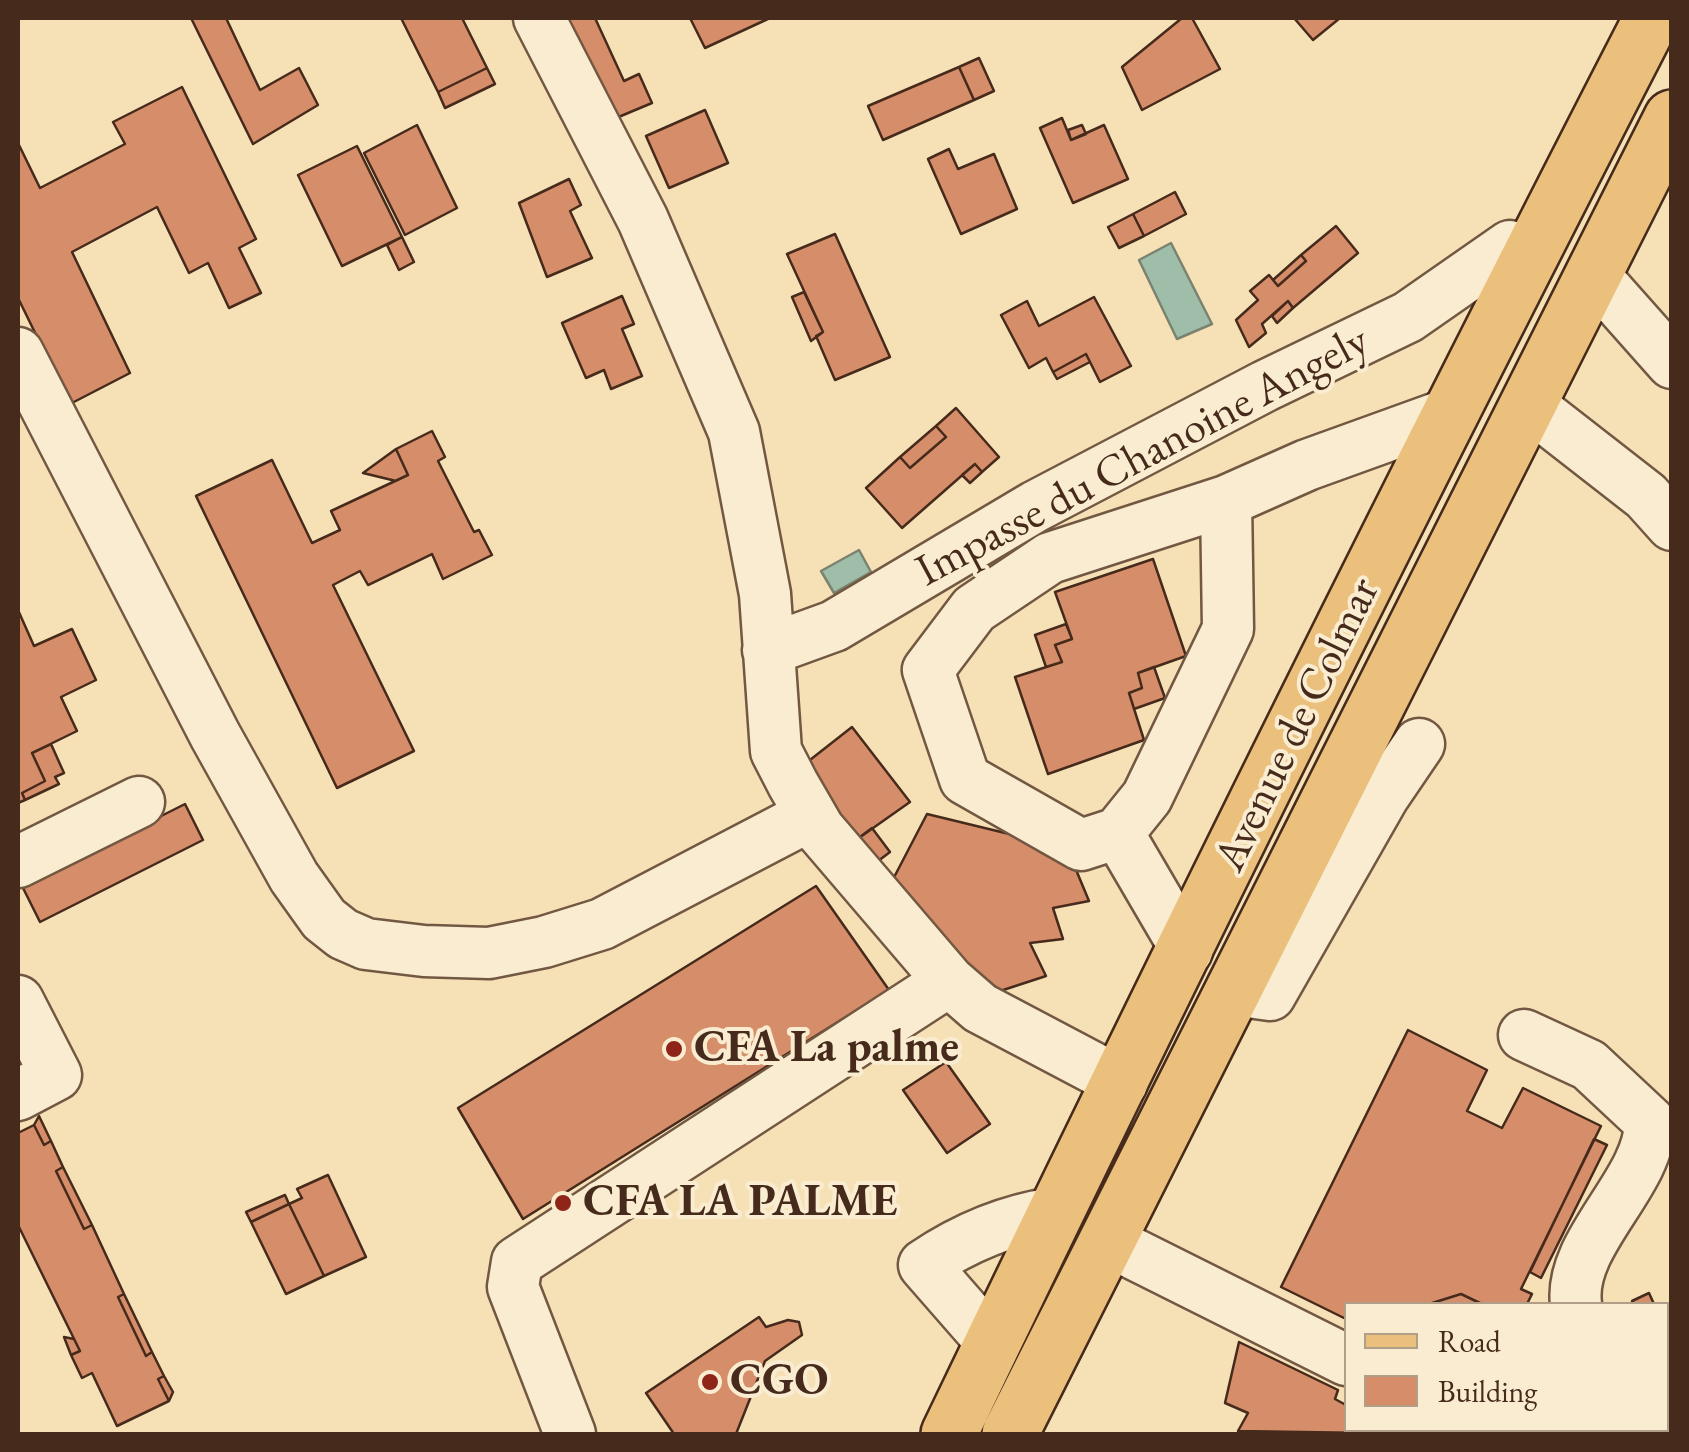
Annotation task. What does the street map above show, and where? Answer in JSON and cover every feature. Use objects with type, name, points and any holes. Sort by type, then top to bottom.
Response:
[{"type":"main road","name":"Avenue de Colmar","points":[[949,1434],[1054,1213],[1122,1083],[1451,413],[1652,18]]},
{"type":"main road","name":"Avenue de Colmar","points":[[1010,1434],[1672,118]]},
{"type":"street","points":[[539,18],[643,220],[734,432],[764,594],[776,751],[811,815],[948,980],[980,1008],[1122,1083]]},
{"type":"street","name":"Impasse du Chanoine Angely","points":[[768,650],[834,626],[1036,506],[1408,316],[1510,246]]},
{"type":"street","points":[[1594,274],[1672,363]]},
{"type":"street","points":[[18,353],[215,736],[294,878],[324,920],[344,934],[366,944],[424,950],[489,952],[544,942],[602,924],[811,815]]},
{"type":"street","points":[[1528,404],[1663,499]]},
{"type":"street","points":[[1226,501],[1228,629],[1148,797],[1118,833],[1082,845],[966,779],[928,670],[974,608],[1050,558],[1226,501],[1307,466],[1451,413]]},
{"type":"street","points":[[1234,990],[1270,995],[1382,798],[1419,744]]},
{"type":"street","points":[[18,862],[139,802]]},
{"type":"street","points":[[1118,833],[1186,952]]},
{"type":"street","points":[[570,1434],[513,1287],[517,1262],[948,980]]},
{"type":"street","points":[[18,1001],[56,1075],[18,1095]]},
{"type":"street","points":[[1524,1035],[1589,1065],[1650,1122],[1650,1142],[1594,1242],[1574,1292],[1576,1302]]},
{"type":"street","points":[[993,1344],[924,1265],[958,1242],[1054,1213]]},
{"type":"street","points":[[1108,1241],[1344,1359]]},
{"type":"shaded area","points":[[1171,243],[1212,324],[1177,339],[1139,260]]},
{"type":"shaded area","points":[[859,550],[871,572],[834,593],[821,571]]},
{"type":"building","points":[[191,18],[226,18],[260,90],[299,68],[318,105],[253,144]]},
{"type":"building","points":[[401,18],[462,18],[487,68],[438,92]]},
{"type":"building","points":[[558,18],[595,18],[624,81],[639,74],[652,103],[609,121]]},
{"type":"building","points":[[690,18],[770,18],[705,48]]},
{"type":"building","points":[[1182,18],[1192,18],[1220,69],[1142,110],[1122,67]]},
{"type":"building","points":[[1294,18],[1340,18],[1313,40]]},
{"type":"building","points":[[979,58],[994,91],[974,100],[959,67]]},
{"type":"building","points":[[959,67],[974,100],[883,140],[868,106]]},
{"type":"building","points":[[487,68],[495,84],[445,108],[438,92]]},
{"type":"building","points":[[182,87],[256,239],[239,248],[261,293],[229,308],[208,263],[189,273],[157,207],[72,252],[130,373],[70,404],[18,298],[18,143],[40,188],[125,144],[113,122]]},
{"type":"building","points":[[705,110],[728,163],[669,188],[646,136]]},
{"type":"building","points":[[1062,118],[1071,140],[1104,125],[1128,179],[1073,203],[1040,128]]},
{"type":"building","points":[[417,125],[457,208],[405,235],[364,153]]},
{"type":"building","points":[[1082,125],[1086,134],[1071,140],[1068,130]]},
{"type":"building","points":[[357,146],[402,237],[342,266],[298,175]]},
{"type":"building","points":[[949,149],[958,169],[994,154],[1017,209],[961,234],[928,159]]},
{"type":"building","points":[[569,179],[581,205],[570,211],[592,258],[547,277],[519,203]]},
{"type":"building","points":[[1175,192],[1186,214],[1144,236],[1133,214]]},
{"type":"building","points":[[1133,214],[1144,236],[1119,248],[1108,227]]},
{"type":"building","points":[[1336,226],[1358,253],[1293,308],[1288,301],[1262,324],[1266,333],[1249,347],[1236,320],[1258,300],[1250,291],[1269,275],[1278,286],[1306,261],[1301,255]]},
{"type":"building","points":[[835,234],[890,357],[835,380],[816,336],[823,332],[787,254]]},
{"type":"building","points":[[402,237],[414,262],[399,270],[387,245]]},
{"type":"building","points":[[1301,255],[1306,261],[1278,286],[1273,280]]},
{"type":"building","points":[[804,292],[823,332],[811,341],[792,297]]},
{"type":"building","points":[[622,296],[634,324],[622,329],[642,376],[611,389],[604,370],[586,378],[562,323]]},
{"type":"building","points":[[1094,297],[1131,366],[1100,382],[1086,354],[1053,372],[1046,358],[1029,368],[1001,315],[1027,301],[1039,326]]},
{"type":"building","points":[[1288,301],[1293,308],[1277,323],[1272,316]]},
{"type":"building","points":[[1086,354],[1090,362],[1057,379],[1053,372]]},
{"type":"building","points":[[956,408],[999,457],[982,472],[975,464],[902,528],[866,488],[900,457],[910,468],[946,437],[936,426]]},
{"type":"building","points":[[936,426],[946,437],[910,468],[900,457]]},
{"type":"building","points":[[432,431],[445,457],[438,461],[474,532],[479,530],[492,555],[443,579],[432,554],[368,585],[360,571],[333,585],[414,751],[337,788],[196,496],[272,460],[312,543],[340,530],[331,511],[408,475],[396,449]]},
{"type":"building","points":[[396,449],[408,475],[396,481],[363,473]]},
{"type":"building","points":[[975,464],[982,472],[970,483],[962,475]]},
{"type":"building","points":[[1153,559],[1186,656],[1138,673],[1142,688],[1129,693],[1144,740],[1048,774],[1015,677],[1062,662],[1055,645],[1072,639],[1055,592]]},
{"type":"building","points":[[18,610],[34,646],[72,629],[96,680],[61,697],[77,731],[32,753],[45,781],[22,793],[25,800],[18,803]]},
{"type":"building","points":[[1066,624],[1072,639],[1055,645],[1062,662],[1046,667],[1035,635]]},
{"type":"building","points":[[1154,667],[1165,698],[1134,709],[1129,693],[1142,688],[1138,673]]},
{"type":"building","points":[[852,727],[910,802],[849,845],[801,767]]},
{"type":"building","points":[[51,744],[64,773],[55,777],[59,784],[25,800],[22,793],[45,781],[32,753]]},
{"type":"building","points":[[185,804],[203,840],[40,922],[22,886]]},
{"type":"building","points":[[927,814],[1067,848],[1089,901],[1053,908],[1063,939],[1030,943],[1046,976],[991,994],[890,885]]},
{"type":"building","points":[[872,828],[890,852],[869,868],[849,845]]},
{"type":"building","name":"CFA La palme","points":[[816,886],[889,990],[523,1219],[458,1108]]},
{"type":"building","points":[[1408,1030],[1487,1070],[1467,1111],[1502,1128],[1523,1088],[1601,1126],[1521,1289],[1532,1294],[1528,1302],[1478,1302],[1461,1294],[1435,1302],[1344,1302],[1344,1318],[1281,1287]]},
{"type":"building","points":[[946,1062],[990,1124],[947,1153],[903,1090]]},
{"type":"building","points":[[39,1116],[51,1141],[44,1145],[34,1125]]},
{"type":"building","points":[[34,1125],[44,1145],[51,1141],[63,1167],[56,1171],[84,1229],[92,1225],[124,1294],[118,1297],[146,1356],[152,1352],[164,1376],[158,1379],[169,1401],[117,1426],[92,1373],[82,1378],[71,1355],[80,1351],[18,1225],[18,1133]]},
{"type":"building","points":[[1594,1139],[1607,1145],[1541,1278],[1530,1272]]},
{"type":"building","points":[[63,1167],[92,1225],[84,1229],[56,1171]]},
{"type":"building","points":[[328,1175],[366,1257],[324,1276],[289,1204],[302,1198],[297,1189]]},
{"type":"building","points":[[285,1195],[289,1204],[251,1222],[246,1212]]},
{"type":"building","points":[[289,1204],[324,1276],[286,1294],[251,1222]]},
{"type":"building","points":[[1649,1293],[1653,1302],[1633,1302]]},
{"type":"building","points":[[124,1294],[152,1352],[146,1356],[118,1297]]},
{"type":"building","points":[[1461,1294],[1478,1302],[1435,1302]]},
{"type":"building","name":"CGO","points":[[759,1317],[766,1327],[788,1320],[799,1322],[802,1335],[765,1361],[736,1434],[674,1434],[646,1393]]},
{"type":"building","points":[[64,1337],[74,1339],[80,1351],[71,1355]]},
{"type":"building","points":[[1239,1342],[1338,1390],[1335,1399],[1344,1404],[1344,1432],[1429,1434],[1238,1431],[1248,1413],[1225,1403]]},
{"type":"building","points":[[164,1376],[173,1392],[169,1401],[158,1379]]},
{"type":"place","name":"CFA La palme","points":[[674,1049]]},
{"type":"place","name":"CFA LA PALME","points":[[563,1203]]},
{"type":"place","name":"CGO","points":[[710,1382]]}]
